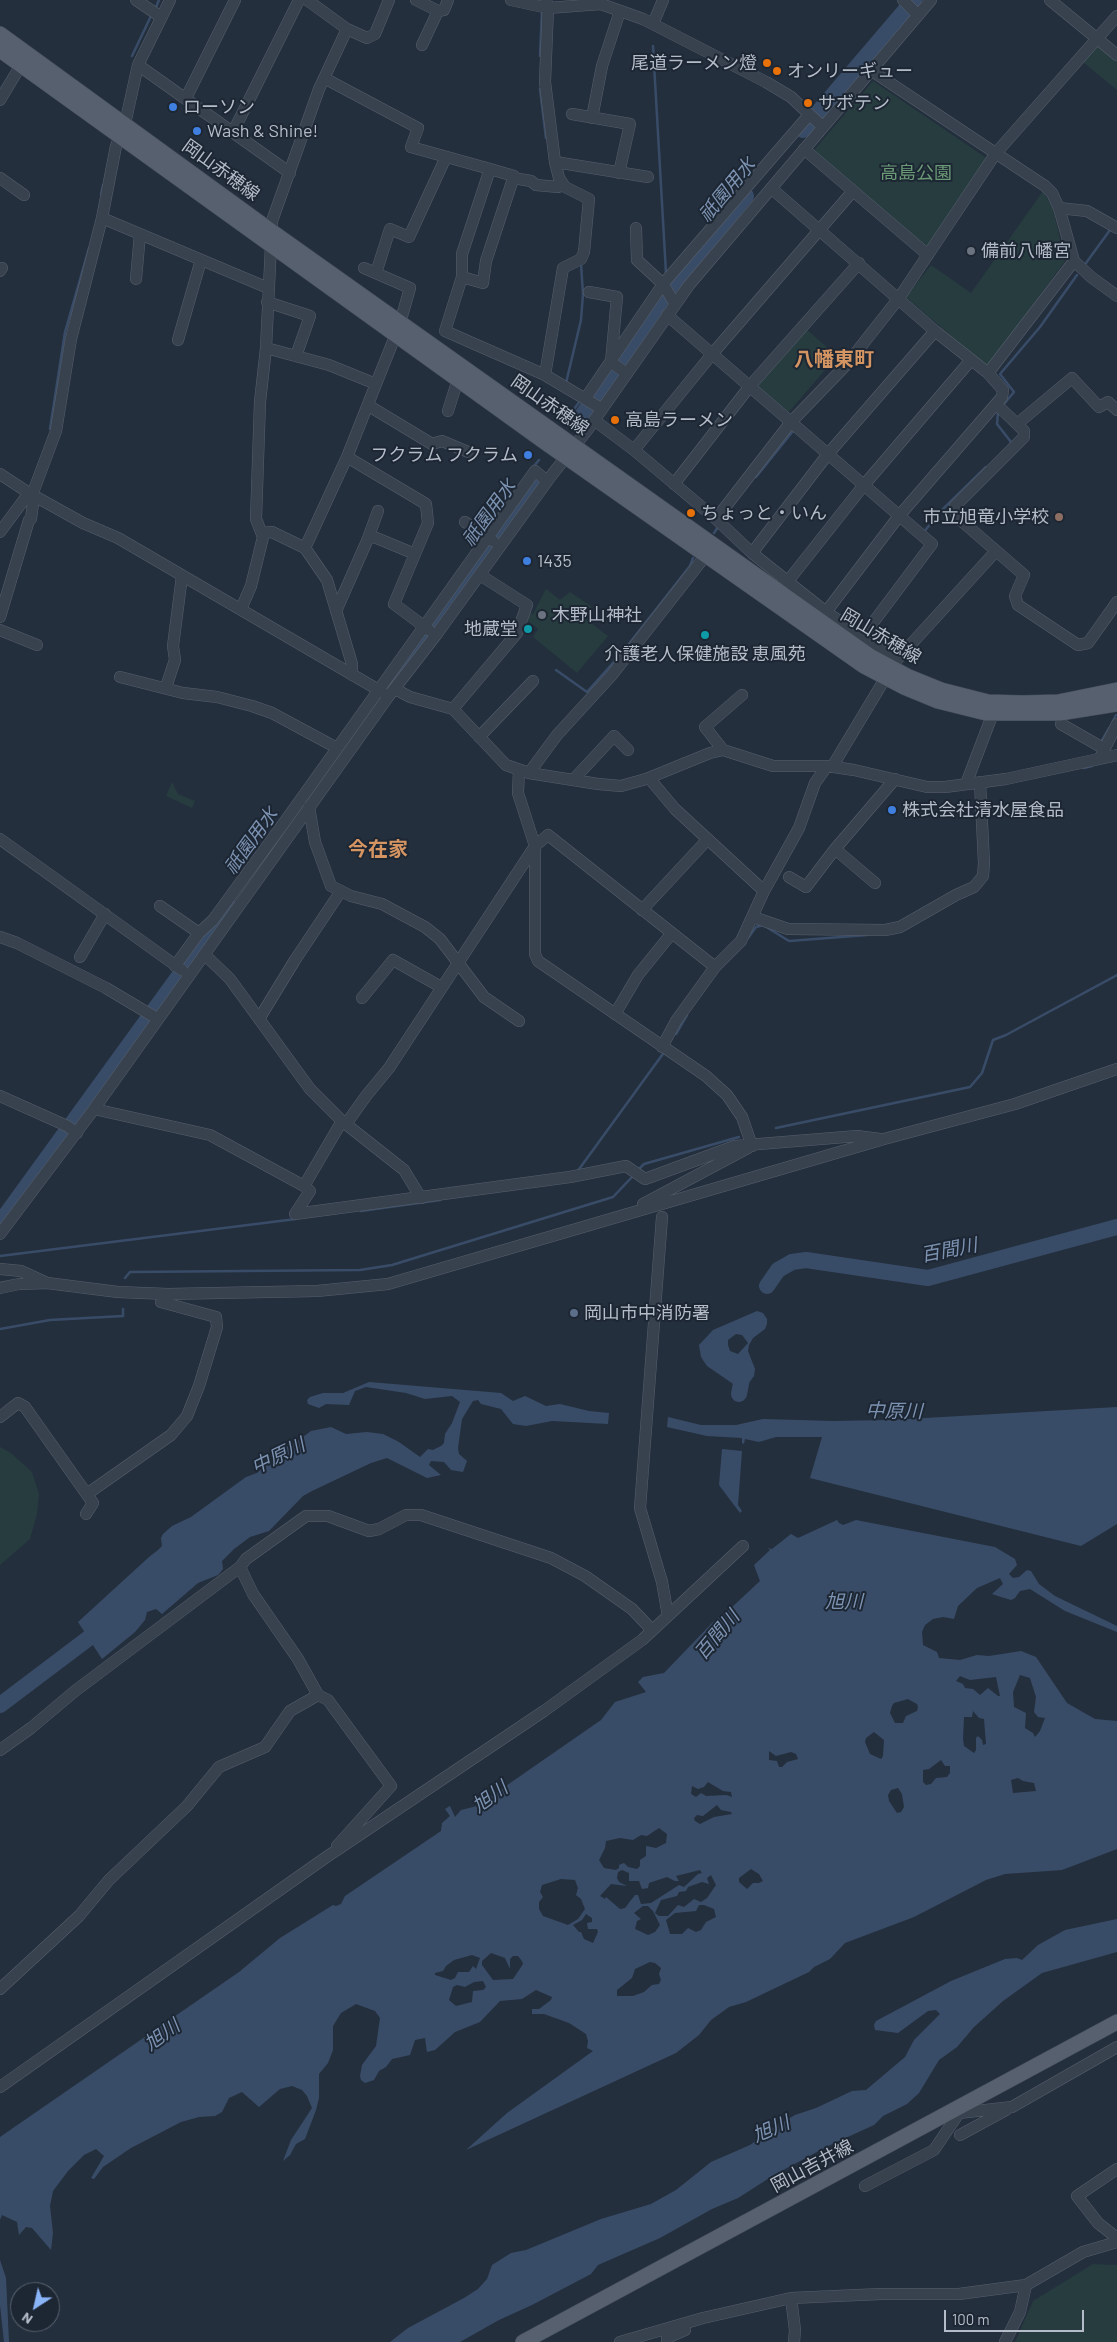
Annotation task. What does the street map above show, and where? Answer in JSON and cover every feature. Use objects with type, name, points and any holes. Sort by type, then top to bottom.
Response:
[{"type":"main road","name":"岡山赤穂線","points":[[0,34],[100,109],[122,131]]},
{"type":"main road","name":"岡山赤穂線","points":[[0,50],[122,131],[709,550],[891,668],[938,701],[993,713],[1060,714],[1117,704]]},
{"type":"main road","name":"岡山赤穂線","points":[[398,328],[458,378],[570,451]]},
{"type":"main road","name":"岡山赤穂線","points":[[891,668],[941,690],[988,702],[1024,704],[1058,702],[1117,690]]},
{"type":"main road","name":"岡山吉井線","points":[[523,2342],[958,2111],[1117,2022]]},
{"type":"street","points":[[136,0],[161,17]]},
{"type":"street","points":[[0,617],[29,520],[31,519],[32,495],[56,431],[71,339],[138,65],[170,0]]},
{"type":"street","points":[[186,98],[236,0]]},
{"type":"street","points":[[232,132],[299,0]]},
{"type":"street","points":[[307,0],[347,29],[367,38],[375,34],[389,0]]},
{"type":"street","points":[[416,0],[438,11],[444,10],[448,0]]},
{"type":"street","points":[[511,0],[547,4],[595,4],[620,11],[653,24],[766,82],[790,97],[815,120]]},
{"type":"street","points":[[653,24],[663,0]]},
{"type":"street","points":[[0,1234],[72,1130],[94,1108],[183,971],[199,933],[213,920],[314,790],[430,631],[494,542],[535,471],[547,480],[594,420],[593,403],[668,289],[815,120],[872,71],[908,5],[931,0]]},
{"type":"street","points":[[1050,0],[1117,55]]},
{"type":"street","points":[[547,4],[545,82],[555,162],[561,186]]},
{"type":"street","points":[[422,45],[438,11]]},
{"type":"street","points":[[592,118],[602,66],[620,11]]},
{"type":"street","points":[[716,519],[790,422],[847,364],[899,298],[996,153],[1117,16]]},
{"type":"street","points":[[241,609],[251,586],[263,537],[256,519],[260,402],[266,348],[272,221],[324,78],[347,29]]},
{"type":"street","points":[[0,100],[22,65]]},
{"type":"street","points":[[138,65],[290,173]]},
{"type":"street","points":[[872,71],[1045,186],[1052,193],[1059,208],[1074,260],[1091,277],[1117,296]]},
{"type":"street","points":[[324,78],[418,128],[411,147],[514,176],[513,178],[531,181],[536,185],[561,186],[589,199],[584,252],[580,259],[563,268],[545,375]]},
{"type":"street","points":[[572,114],[630,124],[619,173]]},
{"type":"street","points":[[593,403],[617,367],[667,315],[668,289],[717,232],[771,188],[804,149],[815,120]]},
{"type":"street","points":[[804,149],[928,255]]},
{"type":"street","points":[[376,273],[390,229],[409,237],[446,158]]},
{"type":"street","points":[[555,162],[648,177]]},
{"type":"street","points":[[490,169],[462,254],[462,277],[445,331],[545,375],[593,403]]},
{"type":"street","points":[[0,178],[24,195]]},
{"type":"street","points":[[462,277],[483,283],[486,261],[513,178]]},
{"type":"street","points":[[771,188],[935,331],[988,373],[1003,390],[1002,397],[897,519],[826,612]]},
{"type":"street","points":[[634,450],[713,354],[853,191]]},
{"type":"street","points":[[1059,208],[1087,211],[1117,228]]},
{"type":"street","points":[[102,218],[268,288]]},
{"type":"street","points":[[636,228],[637,260],[668,289]]},
{"type":"street","points":[[136,279],[140,234]]},
{"type":"street","points":[[178,340],[201,260]]},
{"type":"street","points":[[988,373],[1074,260]]},
{"type":"street","points":[[674,484],[750,386],[859,263]]},
{"type":"street","points":[[305,548],[369,406],[398,328],[410,288],[364,268]]},
{"type":"street","points":[[589,292],[617,297],[617,367]]},
{"type":"street","points":[[267,302],[310,316],[296,356]]},
{"type":"street","points":[[667,315],[750,386],[825,457],[897,519],[922,535],[932,544],[862,636]]},
{"type":"street","points":[[752,553],[825,457],[935,331]]},
{"type":"street","points":[[266,348],[329,365],[376,384]]},
{"type":"street","points":[[788,581],[862,488],[971,360]]},
{"type":"street","points":[[448,410],[458,378]]},
{"type":"street","points":[[1017,424],[1072,378],[1099,407],[1108,402],[1117,410]]},
{"type":"street","points":[[996,404],[1024,431],[1024,437],[955,506],[957,517],[1024,575],[1015,596],[1018,605],[1078,645],[1088,643],[1117,602]]},
{"type":"street","points":[[369,406],[432,444],[442,441],[474,454]]},
{"type":"street","points":[[594,420],[634,450],[716,519],[752,553],[826,612],[862,636],[891,668]]},
{"type":"street","points":[[347,456],[426,504],[428,523],[394,604],[430,631]]},
{"type":"street","points":[[0,474],[83,524],[118,538],[352,675],[385,692],[453,709],[506,765],[524,771],[621,786],[649,778],[710,753],[723,750],[773,766],[829,767],[894,778],[927,787],[1006,779],[1117,755]]},
{"type":"street","points":[[0,532],[32,495]]},
{"type":"street","points":[[336,610],[367,541],[378,510]]},
{"type":"street","points":[[465,522],[494,542]]},
{"type":"street","points":[[726,529],[611,676],[524,771],[518,793],[535,846],[535,954],[538,961],[706,1076],[727,1095],[742,1117],[752,1146]]},
{"type":"street","points":[[262,533],[272,532],[305,548],[327,580],[352,664],[352,675]]},
{"type":"street","points":[[367,541],[374,537],[415,554]]},
{"type":"street","points":[[183,971],[204,955],[309,807],[314,790],[337,748],[385,692],[430,631],[480,575],[494,542]]},
{"type":"street","points":[[665,1049],[676,1021],[715,967],[741,941],[764,891],[799,828],[815,783],[829,767],[891,668],[996,551]]},
{"type":"street","points":[[453,709],[517,633],[527,605],[480,575]]},
{"type":"street","points":[[166,687],[175,660],[173,646],[182,576]]},
{"type":"street","points":[[0,630],[37,645]]},
{"type":"street","points":[[120,677],[166,687],[183,693],[217,697],[272,713],[337,748]]},
{"type":"street","points":[[479,737],[533,681]]},
{"type":"street","points":[[723,750],[705,727],[742,695]]},
{"type":"street","points":[[966,784],[993,713]]},
{"type":"street","points":[[1061,724],[1100,747]]},
{"type":"street","points":[[1095,761],[1100,747],[1117,724]]},
{"type":"street","points":[[573,780],[614,736],[628,750]]},
{"type":"street","points":[[649,778],[676,809],[764,891]]},
{"type":"street","points":[[789,877],[806,887],[894,778]]},
{"type":"street","points":[[753,917],[788,929],[885,930],[900,927],[956,895],[974,887],[983,876],[984,863],[980,782]]},
{"type":"street","points":[[309,807],[315,842],[331,886],[382,904],[440,938],[484,997],[519,1021]]},
{"type":"street","points":[[304,1186],[344,1123],[389,1068],[535,846],[548,835],[715,967]]},
{"type":"street","points":[[0,839],[183,971]]},
{"type":"street","points":[[642,910],[708,840]]},
{"type":"street","points":[[835,849],[875,883]]},
{"type":"street","points":[[259,1019],[295,960],[341,891]]},
{"type":"street","points":[[160,906],[199,933]]},
{"type":"street","points":[[80,957],[105,914]]},
{"type":"street","points":[[614,1014],[638,975],[672,933]]},
{"type":"street","points":[[0,937],[17,943],[106,988],[154,1016]]},
{"type":"street","points":[[204,955],[230,979],[310,1089],[344,1123],[404,1170],[421,1198]]},
{"type":"street","points":[[362,998],[393,960],[442,987]]},
{"type":"street","points":[[0,1288],[19,1284],[47,1283],[118,1292],[161,1294],[317,1291],[388,1284],[884,1139],[1015,1104],[1117,1069]]},
{"type":"street","points":[[0,1096],[72,1130]]},
{"type":"street","points":[[94,1108],[210,1135],[310,1191],[295,1214],[573,1177],[626,1166],[646,1179],[735,1146],[857,1136],[884,1139]]},
{"type":"street","points":[[623,1214],[752,1146]]},
{"type":"street","points":[[662,1217],[640,1508],[662,1582],[668,1616]]},
{"type":"street","points":[[0,1269],[22,1271],[47,1283]]},
{"type":"street","points":[[87,1494],[171,1435],[186,1416],[198,1386],[217,1327],[216,1318],[161,1302],[161,1294]]},
{"type":"street","points":[[0,1417],[18,1403],[25,1407],[93,1503],[86,1514]]},
{"type":"street","points":[[0,1750],[240,1567],[246,1559],[306,1516],[328,1516],[369,1531],[379,1529],[406,1515],[421,1515],[550,1558],[585,1576],[632,1609],[652,1630]]},
{"type":"street","points":[[0,2087],[326,1858],[544,1711],[652,1630],[743,1546]]},
{"type":"street","points":[[240,1567],[253,1594],[298,1659],[318,1696],[328,1700],[391,1786],[326,1858]]},
{"type":"street","points":[[0,1989],[79,1916],[109,1880],[187,1806],[219,1767],[265,1747],[290,1711],[318,1696]]},
{"type":"street","points":[[960,2135],[1117,2048]]},
{"type":"street","points":[[865,2186],[934,2150],[958,2111],[1012,2107]]},
{"type":"street","points":[[1117,2169],[1077,2196],[1098,2223],[1117,2238]]},
{"type":"street","points":[[620,2342],[703,2318],[791,2298],[881,2294],[959,2294],[1026,2285],[1083,2252],[1117,2242]]},
{"type":"street","points":[[1005,2342],[1020,2312],[1026,2285]]},
{"type":"street","points":[[790,2342],[794,2342],[795,2330],[791,2298]]},
{"type":"street","points":[[667,2342],[667,2338],[684,2331],[691,2322]]},
{"type":"green space","points":[[1097,45],[1117,61],[1117,90],[1083,62]]},
{"type":"green space","name":"高島公園","points":[[873,81],[988,159],[925,250],[816,156],[815,149]]},
{"type":"green space","points":[[1043,191],[1053,209],[1065,261],[987,367],[906,297],[931,265],[971,293]]},
{"type":"green space","points":[[805,328],[837,356],[788,413],[755,385]]},
{"type":"green space","points":[[546,589],[560,600],[570,592],[591,606],[591,623],[608,636],[577,673],[533,637],[538,629],[528,621],[529,612],[533,614]]},
{"type":"green space","points":[[172,782],[178,794],[195,801],[192,808],[166,796]]},
{"type":"green space","points":[[0,1447],[11,1453],[32,1472],[39,1494],[37,1514],[30,1539],[0,1565]]},
{"type":"green space","points":[[1093,2264],[1117,2265],[1117,2342],[1015,2342],[1033,2301]]},
{"type":"water","points":[[757,1311],[763,1313],[767,1319],[765,1329],[753,1338],[749,1345],[748,1351],[755,1369],[754,1376],[748,1384],[739,1388],[707,1366],[701,1357],[699,1345],[713,1330]],"holes":[[[736,1334],[742,1335],[748,1343],[738,1354],[730,1351],[728,1340]]]},
{"type":"water","points":[[369,1382],[501,1393],[513,1401],[525,1396],[546,1406],[560,1404],[589,1411],[609,1413],[608,1424],[552,1421],[526,1426],[513,1424],[501,1409],[481,1404],[478,1400],[473,1401],[462,1419],[458,1448],[459,1454],[467,1461],[463,1472],[451,1470],[444,1462],[431,1461],[429,1465],[441,1475],[427,1478],[387,1458],[371,1463],[312,1491],[303,1496],[269,1531],[250,1537],[234,1549],[222,1561],[223,1569],[218,1575],[198,1583],[162,1614],[156,1609],[147,1612],[145,1620],[135,1632],[102,1659],[78,1622],[162,1546],[161,1538],[163,1534],[172,1526],[191,1517],[246,1477],[257,1473],[290,1444],[311,1431],[331,1427],[346,1434],[367,1432],[383,1434],[399,1442],[420,1457],[428,1449],[433,1450],[444,1443],[445,1434],[452,1423],[460,1402],[452,1396],[425,1399],[406,1393],[366,1387],[355,1391],[349,1405],[326,1404],[319,1408],[308,1404],[307,1400],[310,1397],[323,1393],[343,1393]]},
{"type":"water","points":[[1117,1407],[1117,1524],[1081,1546],[810,1478],[822,1437],[776,1437],[759,1442],[745,1439],[744,1444],[742,1443],[742,1438],[707,1436],[667,1427],[668,1417],[701,1425],[736,1425],[763,1419],[890,1420]]},
{"type":"water","points":[[722,1449],[742,1451],[738,1505],[742,1511],[740,1513],[719,1485]]},
{"type":"water","name":"旭川","points":[[837,1520],[843,1525],[856,1520],[995,1547],[1015,1559],[1017,1565],[1009,1574],[1013,1578],[1019,1577],[1027,1570],[1031,1571],[1039,1584],[1055,1596],[1117,1626],[1117,1632],[1065,1611],[1030,1589],[1020,1591],[1011,1600],[992,1594],[1003,1584],[1000,1578],[977,1588],[958,1606],[954,1619],[943,1617],[933,1619],[925,1625],[922,1632],[923,1645],[937,1652],[939,1658],[960,1660],[977,1655],[989,1656],[1021,1651],[1036,1657],[1067,1703],[1095,1719],[1117,1721],[1117,1849],[1062,1870],[1005,1874],[986,1880],[914,1917],[845,1943],[830,1959],[814,1967],[809,1972],[746,2002],[729,2007],[711,2020],[699,2035],[676,2053],[466,2150],[507,2113],[593,2051],[587,2048],[586,2034],[569,2023],[544,2014],[532,2014],[532,2009],[539,2009],[551,2000],[552,1997],[536,1990],[522,1999],[500,2001],[480,2022],[455,2032],[435,2050],[427,2052],[425,2038],[415,2040],[410,2055],[392,2059],[386,2067],[379,2071],[374,2080],[365,2083],[361,2080],[360,2076],[362,2065],[376,2046],[380,2018],[375,2011],[356,2004],[341,2013],[333,2026],[333,2050],[328,2063],[319,2074],[319,2098],[316,2110],[305,2139],[296,2144],[290,2155],[283,2161],[291,2140],[312,2108],[307,2096],[302,2090],[292,2086],[280,2089],[259,2107],[242,2092],[229,2098],[222,2112],[215,2116],[199,2117],[181,2122],[131,2148],[103,2167],[94,2179],[91,2178],[104,2156],[96,2149],[84,2155],[68,2171],[53,2191],[50,2206],[53,2233],[51,2250],[32,2228],[26,2227],[19,2235],[17,2222],[2,2215],[0,2220],[0,2137],[239,1972],[280,1938],[333,1905],[341,1904],[345,1896],[441,1831],[442,1823],[450,1816],[445,1809],[450,1806],[455,1817],[461,1810],[477,1806],[601,1720],[615,1702],[646,1692],[638,1682],[643,1677],[664,1673],[713,1622],[760,1581],[754,1565],[770,1550],[768,1548],[772,1549],[791,1534],[798,1538]],"holes":[[[1020,1675],[1030,1678],[1036,1697],[1034,1712],[1038,1717],[1045,1718],[1040,1731],[1035,1737],[1033,1733],[1025,1728],[1026,1713],[1014,1707],[1013,1692]],[[960,1676],[970,1680],[996,1677],[1000,1696],[988,1688],[980,1695],[973,1689],[965,1688],[963,1684],[956,1681]],[[908,1699],[917,1704],[918,1707],[917,1711],[906,1716],[903,1723],[895,1723],[890,1713],[894,1703]],[[973,1711],[979,1718],[984,1719],[986,1744],[983,1745],[982,1740],[978,1736],[974,1753],[964,1746],[964,1717],[972,1717]],[[874,1732],[884,1740],[883,1756],[881,1759],[870,1754],[865,1742],[866,1738]],[[769,1751],[776,1756],[791,1752],[796,1754],[798,1759],[787,1762],[782,1767],[779,1767],[777,1761],[769,1760]],[[941,1760],[945,1766],[950,1766],[950,1773],[947,1777],[936,1778],[931,1784],[926,1785],[923,1782],[923,1770],[929,1769]],[[1018,1778],[1034,1783],[1036,1791],[1013,1793],[1011,1780]],[[708,1782],[723,1791],[731,1792],[732,1797],[726,1795],[706,1796],[701,1793],[696,1797],[691,1794],[692,1786],[698,1789],[704,1787]],[[898,1788],[902,1794],[904,1807],[901,1812],[897,1813],[889,1801],[888,1795],[891,1790]],[[717,1805],[721,1810],[731,1812],[732,1814],[714,1817],[700,1824],[694,1818],[697,1815],[703,1816]],[[659,1828],[667,1834],[666,1843],[656,1848],[646,1846],[646,1856],[640,1860],[640,1866],[637,1869],[628,1867],[624,1863],[619,1865],[619,1868],[616,1870],[604,1868],[599,1860],[606,1841],[620,1838],[633,1840],[641,1835],[647,1836]],[[751,1869],[759,1874],[763,1881],[753,1883],[747,1889],[739,1882],[739,1878]],[[622,1870],[629,1873],[629,1881],[639,1881],[642,1889],[648,1888],[649,1883],[667,1877],[679,1881],[676,1876],[700,1870],[702,1873],[698,1874],[684,1887],[679,1885],[651,1903],[641,1904],[638,1895],[635,1895],[625,1908],[620,1909],[606,1897],[605,1899],[600,1896],[611,1884],[627,1886],[619,1882],[617,1878],[618,1872]],[[711,1875],[716,1885],[707,1898],[701,1902],[694,1899],[684,1907],[678,1905],[668,1916],[659,1916],[655,1913],[661,1900],[677,1896],[679,1892],[686,1891],[688,1887],[702,1882],[709,1884],[707,1878]],[[561,1879],[575,1880],[578,1888],[576,1895],[581,1899],[585,1909],[578,1919],[568,1925],[543,1916],[539,1909],[539,1902],[543,1897],[540,1892],[542,1885]],[[699,1905],[714,1909],[716,1917],[706,1922],[701,1930],[696,1932],[688,1928],[682,1934],[670,1934],[666,1920],[675,1913],[696,1911]],[[643,1906],[648,1906],[653,1911],[660,1925],[655,1932],[648,1935],[635,1929],[637,1921],[641,1919],[634,1913]],[[586,1914],[592,1918],[592,1922],[587,1923],[588,1929],[597,1929],[598,1932],[593,1943],[584,1939],[581,1932],[573,1925],[582,1920]],[[491,1953],[505,1958],[510,1969],[510,1959],[513,1956],[518,1956],[522,1961],[523,1964],[513,1979],[493,1980],[482,1965],[482,1961]],[[472,1955],[480,1958],[476,1969],[473,1966],[469,1972],[458,1972],[455,1978],[451,1980],[435,1975],[435,1973],[443,1971],[454,1960]],[[650,1962],[655,1963],[661,1968],[659,1984],[652,1985],[644,1992],[633,1996],[617,1996],[617,1990],[632,1978],[635,1969]],[[483,1981],[486,1987],[483,1990],[473,1991],[472,2002],[456,2006],[449,2000],[453,1987],[457,1985],[465,1987],[474,1982]]]},
{"type":"water","name":"旭川","points":[[1117,1919],[1117,1952],[1042,1973],[1003,2001],[974,2027],[957,2047],[939,2060],[919,2093],[907,2104],[883,2116],[874,2125],[828,2146],[774,2175],[738,2198],[712,2209],[660,2238],[598,2265],[591,2274],[499,2320],[460,2342],[390,2342],[408,2328],[478,2289],[487,2279],[492,2265],[511,2253],[526,2250],[601,2219],[651,2204],[676,2190],[711,2162],[750,2145],[774,2127],[795,2115],[816,2108],[852,2091],[866,2090],[905,2057],[914,2040],[940,2014],[936,2010],[928,2011],[898,2033],[875,2030],[874,2025],[876,2021],[951,1981],[1005,1959],[1017,1958],[1022,1960],[1038,1945],[1065,1930]]},
{"type":"water","points":[[0,2260],[6,2278],[9,2342],[4,2342],[0,2305]]},
{"type":"waterway","points":[[156,7],[159,0]]},
{"type":"waterway","name":"祇園用水","points":[[803,130],[914,0]]},
{"type":"waterway","points":[[540,56],[542,11]]},
{"type":"waterway","points":[[132,56],[151,16]]},
{"type":"waterway","points":[[653,46],[666,273]]},
{"type":"waterway","points":[[540,89],[546,138]]},
{"type":"waterway","points":[[101,194],[103,185]]},
{"type":"waterway","name":"祇園用水","points":[[583,414],[669,289],[746,196]]},
{"type":"waterway","points":[[1086,263],[1110,230]]},
{"type":"waterway","points":[[50,429],[65,332],[89,248]]},
{"type":"waterway","points":[[566,383],[581,320],[583,294],[581,264]]},
{"type":"waterway","points":[[1004,404],[1014,392],[1000,374],[1040,327],[1077,275]]},
{"type":"waterway","points":[[566,420],[580,401]]},
{"type":"waterway","points":[[998,412],[997,424],[1011,442],[1010,444]]},
{"type":"waterway","points":[[756,477],[793,431],[795,432]]},
{"type":"waterway","points":[[534,466],[539,460]]},
{"type":"waterway","points":[[923,533],[942,510],[986,467]]},
{"type":"waterway","name":"祇園用水","points":[[334,762],[535,483]]},
{"type":"waterway","points":[[714,533],[718,527]]},
{"type":"waterway","points":[[556,670],[587,692],[621,654],[690,566],[693,558]]},
{"type":"waterway","points":[[1113,721],[1116,715]]},
{"type":"waterway","points":[[1101,742],[1109,728]]},
{"type":"waterway","points":[[1084,768],[1092,766],[1092,763]]},
{"type":"waterway","name":"祇園用水","points":[[0,1223],[229,907]]},
{"type":"waterway","points":[[748,938],[756,927],[763,925],[789,941],[867,935]]},
{"type":"waterway","points":[[776,1128],[970,1087],[982,1073],[993,1040],[1006,1035],[1117,975]]},
{"type":"waterway","points":[[676,1034],[687,1015]]},
{"type":"waterway","points":[[577,1172],[665,1051]]},
{"type":"waterway","points":[[638,1170],[644,1164],[739,1137]]},
{"type":"waterway","points":[[125,1278],[130,1272],[360,1270],[392,1265],[613,1197],[633,1176]]},
{"type":"waterway","points":[[361,1211],[440,1200]]},
{"type":"waterway","points":[[0,1256],[296,1219]]},
{"type":"waterway","name":"百間川","points":[[767,1286],[778,1270],[792,1262],[806,1260],[928,1278],[1117,1227]]},
{"type":"waterway","points":[[0,1329],[50,1320],[123,1316],[123,1309]]},
{"type":"waterway","name":"百間川","points":[[739,1368],[743,1373],[739,1394]]},
{"type":"waterway","name":"中原川","points":[[0,1705],[106,1625]]},
{"type":"place","name":"尾道ラーメン燈","points":[[767,63]]},
{"type":"place","name":"オンリーギュー","points":[[777,71]]},
{"type":"place","name":"サボテン","points":[[808,103]]},
{"type":"place","name":"ローソン","points":[[173,107]]},
{"type":"place","name":"Wash & Shine!","points":[[197,131]]},
{"type":"place","name":"備前八幡宮","points":[[971,251]]},
{"type":"place","name":"高島ラーメン","points":[[615,420]]},
{"type":"place","name":"フクラム フクラム","points":[[528,455]]},
{"type":"place","name":"ちょっと・いん","points":[[691,513]]},
{"type":"place","name":"市立旭竜小学校","points":[[1059,517]]},
{"type":"place","name":"1435","points":[[527,561]]},
{"type":"place","name":"木野山神社","points":[[542,615]]},
{"type":"place","name":"地蔵堂","points":[[528,629]]},
{"type":"place","name":"介護老人保健施設 恵風苑","points":[[705,635]]},
{"type":"place","name":"株式会社清水屋食品","points":[[892,810]]},
{"type":"place","name":"岡山市中消防署","points":[[574,1313]]},
{"type":"district","name":"八幡東町","points":[[834,359]]},
{"type":"district","name":"今在家","points":[[378,849]]}]
